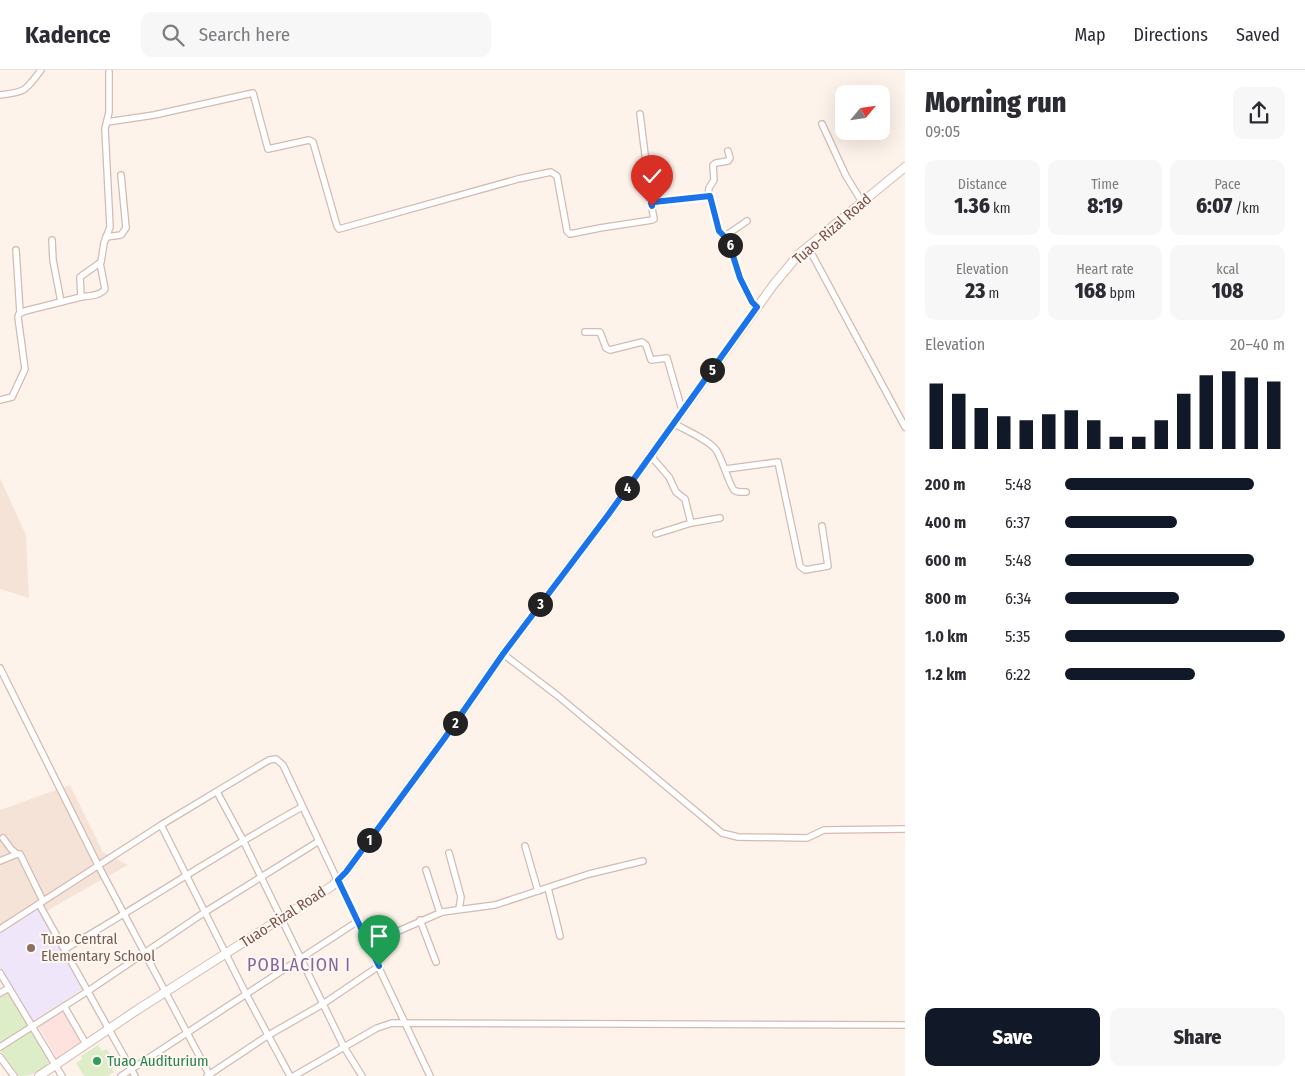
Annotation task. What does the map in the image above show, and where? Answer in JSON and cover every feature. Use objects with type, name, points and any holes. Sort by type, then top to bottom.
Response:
[{"type":"main road","name":"Tuao-Rizal Road","points":[[40,1076],[55,1064],[338,880],[346,872],[444,739],[503,654],[608,515],[682,410],[789,265],[905,167]]},
{"type":"street","points":[[0,95],[20,92],[26,89],[41,70]]},
{"type":"street","points":[[81,297],[80,277],[103,259],[106,237],[110,227],[105,129],[109,112],[109,72]]},
{"type":"street","points":[[107,122],[154,115],[252,93],[268,149],[308,140],[313,142],[339,229],[518,178],[551,172],[557,176],[569,234],[654,219],[640,114]]},
{"type":"street","points":[[822,124],[846,176],[862,202]]},
{"type":"street","points":[[728,151],[730,158],[728,161],[713,165],[714,180],[709,188],[708,195],[711,198],[719,231],[729,242],[740,278],[752,302],[757,307]]},
{"type":"street","points":[[106,237],[121,235],[125,231],[121,175]]},
{"type":"street","points":[[651,203],[708,195]]},
{"type":"street","points":[[724,236],[747,221]]},
{"type":"street","points":[[52,240],[53,260],[60,302]]},
{"type":"street","points":[[808,247],[905,427]]},
{"type":"street","points":[[0,400],[12,397],[24,371],[18,317],[20,312],[16,250]]},
{"type":"street","points":[[20,312],[100,294],[105,288],[100,263]]},
{"type":"street","points":[[586,332],[600,332],[606,348],[610,350],[642,342],[646,345],[651,360],[667,358],[682,410]]},
{"type":"street","points":[[673,423],[712,446],[718,452],[734,490],[746,492]]},
{"type":"street","points":[[650,455],[669,477],[676,492],[685,499],[692,523]]},
{"type":"street","points":[[726,469],[774,462],[779,464],[800,566],[804,570],[828,566],[822,526]]},
{"type":"street","points":[[656,534],[692,523],[720,518]]},
{"type":"street","points":[[503,654],[558,696],[722,833],[738,838],[807,838],[824,830],[905,829]]},
{"type":"street","points":[[0,668],[98,865],[209,1075],[268,1036],[323,1004],[379,966]]},
{"type":"street","points":[[0,929],[161,825],[269,760],[276,759],[284,765],[430,1076]]},
{"type":"street","points":[[217,792],[243,840],[344,1047],[362,1076]]},
{"type":"street","points":[[66,950],[243,840],[302,806]]},
{"type":"street","points":[[161,825],[246,994],[290,1076]]},
{"type":"street","points":[[3,838],[11,849],[21,855],[41,902],[135,1076]]},
{"type":"street","points":[[0,1047],[88,991],[205,912],[319,841]]},
{"type":"street","points":[[524,846],[538,891]]},
{"type":"street","points":[[449,853],[461,897],[459,909]]},
{"type":"street","points":[[0,861],[17,854]]},
{"type":"street","points":[[369,944],[420,920],[440,913],[495,905],[589,874],[643,861]]},
{"type":"street","points":[[426,870],[440,913]]},
{"type":"street","points":[[548,888],[560,936]]},
{"type":"street","points":[[420,920],[436,962]]},
{"type":"street","points":[[121,1076],[358,921]]},
{"type":"street","points":[[0,973],[62,1076]]},
{"type":"street","points":[[0,993],[9,988]]},
{"type":"street","points":[[64,1006],[86,1044]]},
{"type":"street","points":[[294,1076],[377,1028],[392,1024],[905,1025]]},
{"type":"street","points":[[0,1057],[14,1076]]},
{"type":"shaded area","points":[[0,478],[26,535],[29,598],[0,589]]},
{"type":"shaded area","points":[[70,785],[103,852],[128,865],[0,937],[0,810]]},
{"type":"shaded area","name":"Tuao Central Elementary School","points":[[39,906],[84,988],[33,1021],[0,966],[0,931]]},
{"type":"shaded area","points":[[63,1009],[81,1039],[80,1043],[57,1058],[39,1025]]},
{"type":"green space","points":[[8,991],[29,1024],[0,1045],[0,996]]},
{"type":"green space","points":[[31,1029],[49,1061],[44,1068],[36,1073],[19,1076],[0,1050]]},
{"type":"green space","name":"Tuao Auditurium","points":[[98,1045],[102,1051],[107,1049],[117,1066],[112,1069],[114,1072],[108,1076],[84,1076],[76,1063],[82,1059],[81,1056]]},
{"type":"place","name":"Tuao Central Elementary School","points":[[31,948]]},
{"type":"place","name":"Tuao Auditurium","points":[[97,1061]]},
{"type":"district","name":"POBLACION I","points":[[299,965]]},
{"type":"route","points":[[379,966],[338,880],[346,872],[444,739],[503,654],[608,515],[757,307],[752,302],[737,273],[728,240],[719,231],[710,196],[654,202],[651,203],[652,206]]}]
